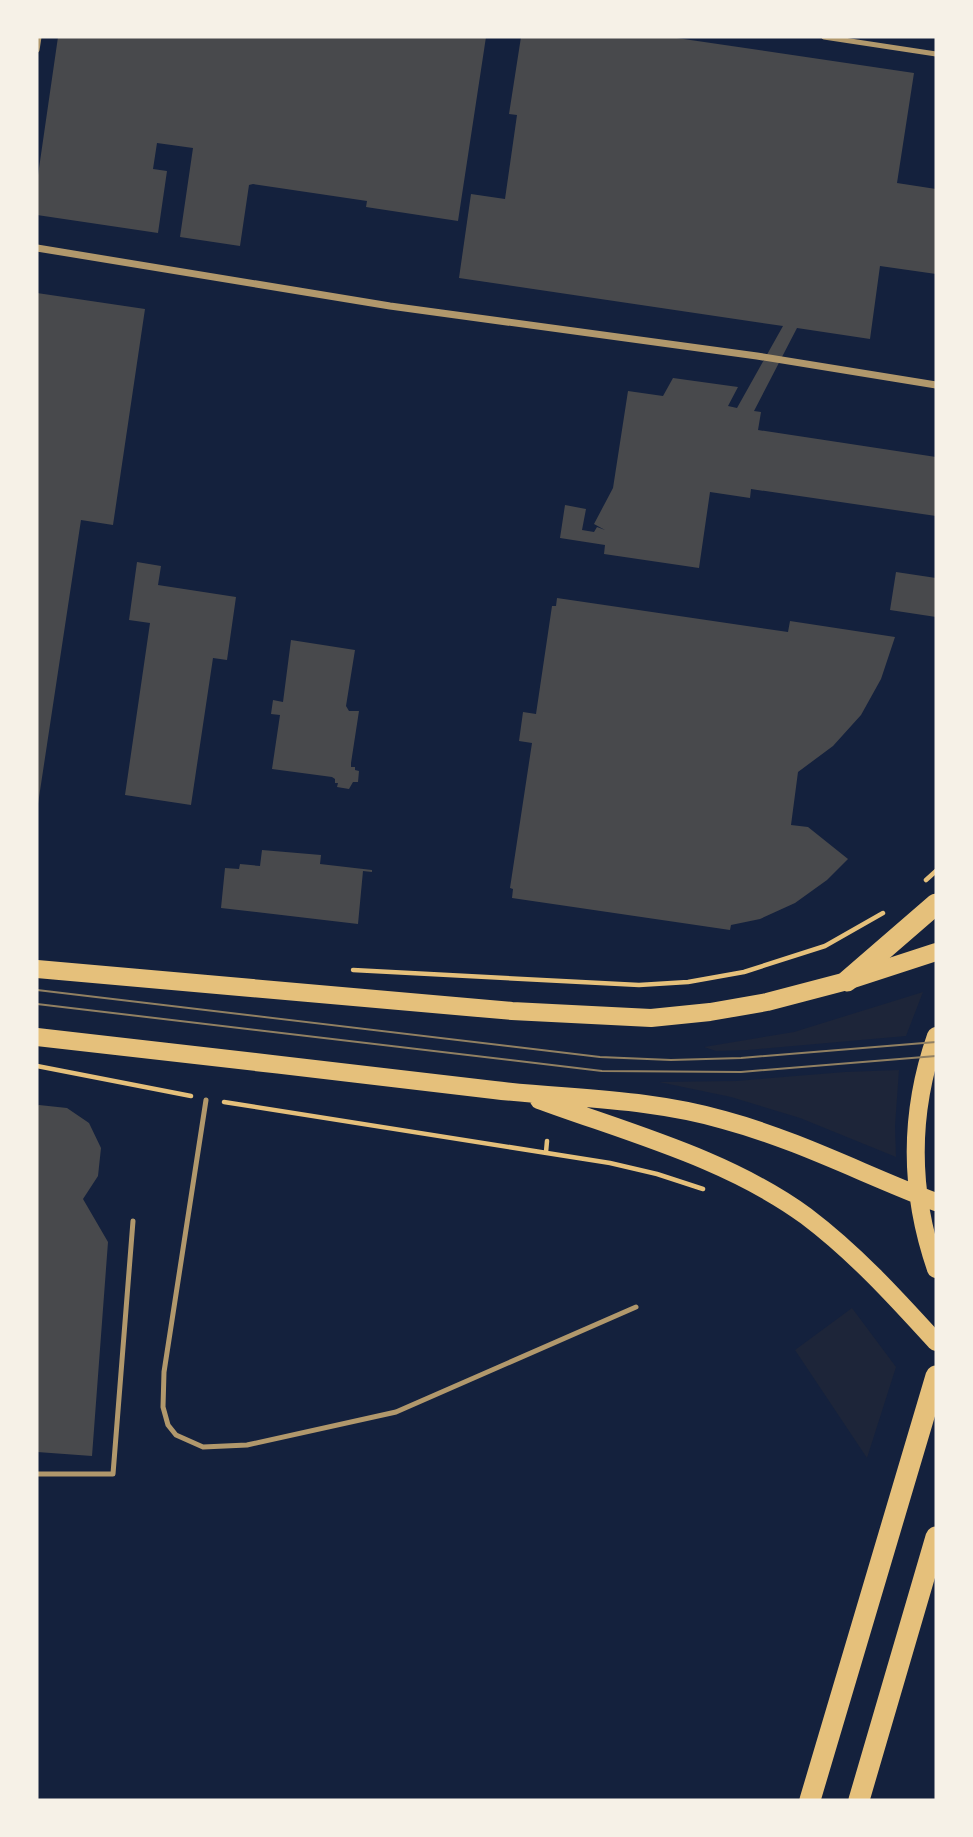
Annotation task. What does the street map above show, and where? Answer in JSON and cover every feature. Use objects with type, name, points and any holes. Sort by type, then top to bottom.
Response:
[{"type":"highway","points":[[847,981],[936,904]]},
{"type":"highway","points":[[810,1800],[936,1376]]},
{"type":"highway","points":[[859,1800],[936,1537]]},
{"type":"main road","points":[[37,969],[512,1011],[651,1018],[710,1012],[767,1002],[847,981],[936,952]]},
{"type":"main road","points":[[936,1036],[922,1082],[918,1106],[916,1166],[918,1195],[936,1269]]},
{"type":"main road","points":[[37,1037],[519,1093],[673,1107],[724,1119],[796,1144],[936,1202]]},
{"type":"main road","points":[[519,1093],[674,1148],[771,1194],[804,1215],[842,1245],[875,1276],[936,1342]]},
{"type":"street","points":[[37,248],[390,306],[757,356],[936,385]]},
{"type":"lane","points":[[37,50],[39,37]]},
{"type":"lane","points":[[824,37],[936,54]]},
{"type":"lane","points":[[206,1100],[164,1372],[163,1407],[167,1425],[187,1442],[203,1447],[247,1445],[396,1412],[636,1307]]},
{"type":"lane","points":[[37,1474],[113,1475],[133,1221]]},
{"type":"path","points":[[922,884],[936,871]]},
{"type":"path","points":[[351,970],[639,985],[688,982],[744,972],[825,946],[892,908]]},
{"type":"path","points":[[37,1066],[206,1100],[610,1163],[711,1191]]},
{"type":"path","points":[[546,1153],[547,1141]]},
{"type":"shaded area","points":[[923,992],[906,1036],[748,1050],[716,1051],[704,1047],[794,1032]]},
{"type":"shaded area","points":[[899,1070],[896,1157],[800,1118],[731,1097],[659,1082],[736,1081]]},
{"type":"shaded area","points":[[852,1308],[896,1367],[867,1458],[795,1350]]},
{"type":"building","points":[[58,37],[486,37],[458,221],[366,207],[367,201],[253,184],[249,185],[240,246],[180,237],[193,148],[157,143],[153,169],[167,171],[158,233],[37,215],[37,182]]},
{"type":"building","points":[[521,37],[670,37],[914,73],[897,183],[936,189],[936,274],[880,266],[870,339],[797,328],[754,411],[761,412],[758,430],[936,457],[936,516],[751,489],[750,498],[710,492],[699,568],[604,554],[605,545],[560,538],[565,505],[586,509],[582,530],[594,532],[597,527],[605,530],[594,524],[613,488],[628,391],[663,396],[673,378],[738,387],[728,406],[737,408],[783,326],[459,278],[471,194],[505,199],[517,115],[509,114]]},
{"type":"building","points":[[37,293],[145,309],[113,525],[81,520],[38,804]]},
{"type":"building","points":[[137,562],[161,566],[158,585],[236,597],[227,660],[213,658],[191,805],[125,795],[150,623],[129,620]]},
{"type":"building","points":[[896,572],[936,578],[936,617],[890,610]]},
{"type":"building","points":[[557,598],[788,632],[790,621],[895,637],[881,679],[861,715],[833,746],[798,772],[791,825],[808,827],[848,859],[827,880],[795,903],[760,919],[731,925],[730,930],[512,898],[513,889],[510,888],[532,743],[519,741],[523,712],[536,714],[552,606],[556,606]]},
{"type":"building","points":[[291,640],[355,650],[346,706],[349,711],[359,711],[351,767],[359,771],[358,782],[353,782],[349,789],[337,787],[338,783],[335,783],[332,777],[272,769],[280,715],[271,714],[273,700],[283,702]]},
{"type":"building","points":[[262,850],[321,855],[320,864],[372,870],[363,871],[358,924],[221,908],[225,868],[239,869],[240,864],[260,866]]},
{"type":"building","points":[[39,1105],[67,1108],[89,1123],[101,1148],[98,1176],[83,1199],[108,1242],[92,1456],[37,1452]]},
{"type":"tram line","points":[[37,990],[600,1057],[671,1060],[741,1058],[936,1042]]},
{"type":"tram line","points":[[37,1004],[602,1071],[741,1072],[936,1056]]}]
